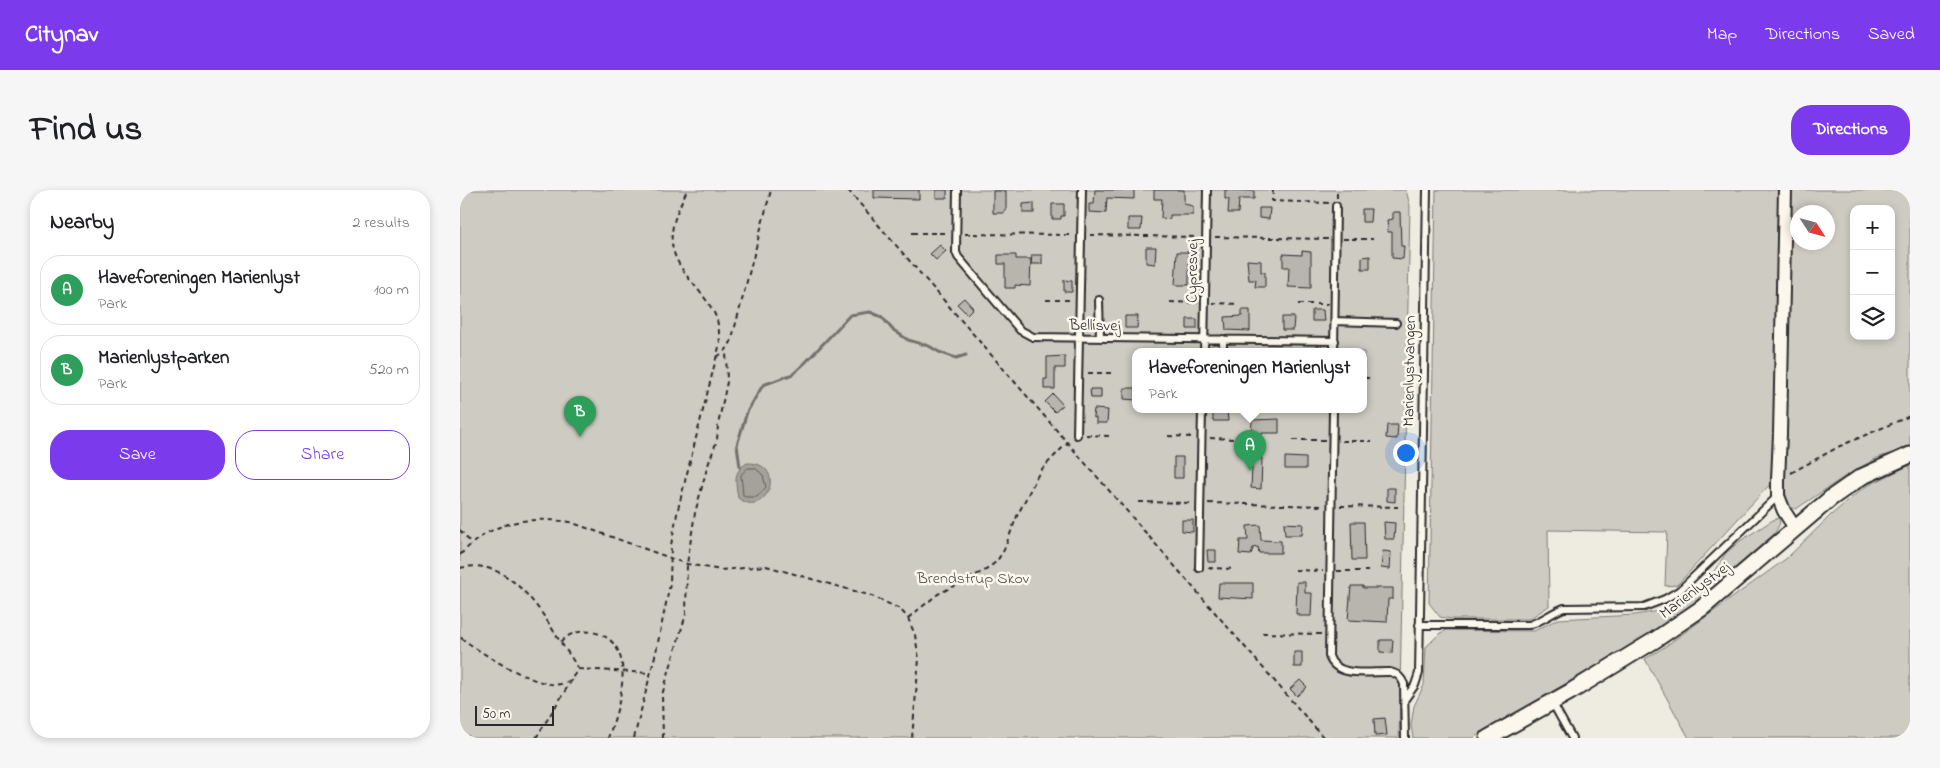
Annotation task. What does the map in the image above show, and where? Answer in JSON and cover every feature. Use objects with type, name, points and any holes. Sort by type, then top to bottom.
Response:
[{"type":"street","points":[[1785,190],[1778,496],[1784,511],[1795,528]]},
{"type":"street","name":"Marienlystvej","points":[[1488,738],[1552,702],[1654,640],[1702,608],[1831,498],[1861,477],[1910,455]]},
{"type":"lane","name":"Bellisvej","points":[[957,190],[956,252],[958,257],[1020,330],[1027,335],[1033,337],[1078,338],[1334,341]]},
{"type":"lane","points":[[1077,435],[1082,190]]},
{"type":"lane","name":"Cypresvej","points":[[1204,348],[1207,190]]},
{"type":"lane","name":"Marienlystvangen","points":[[1405,699],[1415,686],[1419,673],[1427,190]]},
{"type":"lane","points":[[1334,348],[1336,205]]},
{"type":"lane","points":[[1099,300],[1100,338]]},
{"type":"lane","points":[[1335,321],[1396,323]]},
{"type":"lane","points":[[1223,339],[1223,348]]},
{"type":"lane","points":[[1199,568],[1202,413]]},
{"type":"lane","points":[[1334,413],[1329,656],[1335,667],[1348,671],[1390,672],[1396,673],[1401,678],[1404,684],[1405,738]]},
{"type":"lane","points":[[1420,625],[1529,625],[1564,608],[1644,607],[1665,599],[1680,590],[1778,496]]},
{"type":"lane","points":[[1552,702],[1572,738]]},
{"type":"path","points":[[634,738],[670,584],[670,558],[673,534],[685,478],[720,343],[717,319],[712,309],[680,266],[673,248],[671,235],[674,221],[687,190]]},
{"type":"path","points":[[717,357],[726,350],[731,342],[771,190]]},
{"type":"path","points":[[848,190],[1324,738]]},
{"type":"path","points":[[1273,190],[1272,201],[1336,205]]},
{"type":"path","points":[[912,232],[1373,239]]},
{"type":"path","points":[[1046,300],[1079,300]]},
{"type":"path","points":[[1298,304],[1335,304]]},
{"type":"path","points":[[663,738],[662,695],[686,614],[687,564],[695,513],[706,468],[717,440],[718,425],[727,382],[726,350]]},
{"type":"path","points":[[1078,372],[1112,373]]},
{"type":"path","points":[[1778,480],[1840,446],[1910,416]]},
{"type":"path","points":[[1077,435],[1112,436]]},
{"type":"path","points":[[908,618],[938,594],[986,570],[997,561],[1004,550],[1017,516],[1040,471],[1068,443]]},
{"type":"path","points":[[1139,502],[1398,507]]},
{"type":"path","points":[[460,555],[487,533],[502,525],[533,519],[551,519],[570,522],[687,564],[721,570],[766,566],[872,596],[900,609],[908,618],[915,635],[919,659],[912,738]]},
{"type":"path","points":[[460,530],[472,544]]},
{"type":"path","points":[[460,568],[472,565],[488,567],[516,584],[531,598],[548,620],[578,669]]},
{"type":"path","points":[[1199,568],[1235,569]]},
{"type":"path","points":[[561,642],[567,636],[574,633],[586,632],[602,636],[616,647],[623,671],[619,705],[608,738]]},
{"type":"path","points":[[1262,633],[1329,634]]},
{"type":"path","points":[[460,637],[491,659],[531,678],[550,684],[562,684],[573,677]]},
{"type":"path","points":[[578,669],[650,673]]},
{"type":"path","points":[[536,738],[578,669]]},
{"type":"path","points":[[460,730],[470,738]]},
{"type":"green space","name":"Brendstrup Skov","points":[[460,190],[1406,190],[1410,206],[1399,738],[460,738]]},
{"type":"green space","points":[[1436,190],[1779,190],[1773,481],[1677,585],[1665,586],[1667,532],[1548,530],[1549,606],[1529,619],[1452,619],[1440,617],[1429,603]]},
{"type":"green space","points":[[1791,190],[1910,190],[1910,447],[1877,458],[1844,477],[1796,509],[1786,503],[1790,238],[1790,250],[1835,250],[1835,205],[1791,205]]},
{"type":"green space","points":[[1910,465],[1910,738],[1689,738],[1645,659],[1787,558],[1831,515],[1863,488]]},
{"type":"green space","points":[[1779,518],[1780,523],[1775,533],[1704,595],[1657,630],[1473,738],[1413,738],[1411,725],[1414,706],[1424,685],[1426,647],[1440,633],[1447,630],[1534,631],[1558,619],[1635,615],[1665,610],[1685,599],[1710,577],[1726,553],[1740,541]]},
{"type":"water","points":[[747,463],[760,465],[767,471],[770,480],[769,489],[765,497],[758,502],[748,503],[738,498],[737,474],[742,466]]},
{"type":"building","points":[[874,190],[919,190],[919,199],[874,198]]},
{"type":"building","points":[[936,190],[947,190],[947,198],[936,198]]},
{"type":"building","points":[[1095,190],[1134,190],[1134,199],[1107,198],[1106,213],[1089,212],[1089,204],[1094,204]]},
{"type":"building","points":[[1154,190],[1184,190],[1184,204],[1193,206],[1193,215],[1170,215],[1170,219],[1161,218],[1162,199],[1154,199]]},
{"type":"building","points":[[1225,190],[1254,191],[1254,199],[1239,199],[1238,213],[1228,213],[1229,199],[1225,199]]},
{"type":"building","points":[[993,191],[1006,191],[1006,211],[1004,213],[993,213]]},
{"type":"building","points":[[1034,203],[1034,213],[1023,213],[1023,204]]},
{"type":"building","points":[[1052,204],[1064,204],[1064,216],[1061,216],[1061,219],[1052,219]]},
{"type":"building","points":[[1259,208],[1270,208],[1269,219],[1259,218]]},
{"type":"building","points":[[1362,209],[1371,209],[1370,222],[1362,222]]},
{"type":"building","points":[[1393,212],[1400,212],[1401,246],[1404,246],[1403,259],[1392,258],[1392,232],[1388,232],[1387,220],[1393,219]]},
{"type":"building","points":[[1128,218],[1142,218],[1141,230],[1128,230]]},
{"type":"building","points":[[940,245],[946,251],[936,260],[930,254]]},
{"type":"building","points":[[1146,247],[1156,247],[1155,264],[1146,263]]},
{"type":"building","points":[[1302,251],[1311,252],[1311,288],[1288,287],[1289,267],[1283,267],[1283,254],[1302,255]]},
{"type":"building","points":[[1177,252],[1189,252],[1189,285],[1175,285]]},
{"type":"building","points":[[998,255],[1016,255],[1016,259],[1031,259],[1030,286],[1015,285],[1015,288],[1005,288],[1005,264],[998,264]]},
{"type":"building","points":[[1032,255],[1042,255],[1042,264],[1031,264]]},
{"type":"building","points":[[1370,256],[1370,269],[1362,269],[1362,257]]},
{"type":"building","points":[[1247,260],[1261,261],[1261,272],[1265,272],[1265,287],[1255,287],[1256,280],[1249,280]]},
{"type":"building","points":[[1064,280],[1072,281],[1072,292],[1064,292]]},
{"type":"building","points":[[964,298],[973,308],[967,314],[957,304]]},
{"type":"building","points":[[1242,310],[1250,310],[1250,331],[1226,330],[1225,317],[1242,316]]},
{"type":"building","points":[[1312,310],[1323,310],[1324,321],[1312,321]]},
{"type":"building","points":[[1125,316],[1138,316],[1137,328],[1125,328]]},
{"type":"building","points":[[1282,317],[1294,317],[1293,330],[1282,330]]},
{"type":"building","points":[[1187,319],[1197,319],[1197,329],[1187,329]]},
{"type":"building","points":[[1065,356],[1065,368],[1055,368],[1055,389],[1044,389],[1044,379],[1047,379],[1047,357]]},
{"type":"building","points":[[1124,388],[1132,388],[1132,400],[1124,399]]},
{"type":"building","points":[[1090,389],[1101,389],[1101,398],[1091,398]]},
{"type":"building","points":[[1053,394],[1063,405],[1055,412],[1045,402]]},
{"type":"building","points":[[1094,409],[1108,410],[1107,423],[1096,423],[1096,418],[1093,417]]},
{"type":"building","points":[[1213,413],[1227,413],[1228,421],[1213,421]]},
{"type":"building","points":[[1279,419],[1279,433],[1251,435],[1252,420]]},
{"type":"building","points":[[1387,425],[1398,425],[1397,439],[1386,438]]},
{"type":"building","points":[[1174,457],[1183,457],[1183,478],[1174,478]]},
{"type":"building","points":[[1249,457],[1262,458],[1261,489],[1251,488],[1252,467],[1249,467]]},
{"type":"building","points":[[1285,457],[1306,458],[1306,469],[1285,469]]},
{"type":"building","points":[[1387,488],[1395,488],[1395,502],[1387,501]]},
{"type":"building","points":[[1182,520],[1193,520],[1193,532],[1182,531]]},
{"type":"building","points":[[1351,522],[1364,522],[1365,560],[1352,560]]},
{"type":"building","points":[[1384,522],[1395,523],[1394,539],[1385,539]]},
{"type":"building","points":[[1284,523],[1303,524],[1302,535],[1285,535]]},
{"type":"building","points":[[1260,525],[1261,540],[1281,541],[1281,553],[1259,553],[1258,547],[1253,548],[1251,555],[1239,554],[1240,540],[1248,540],[1247,526]]},
{"type":"building","points":[[1207,550],[1216,550],[1216,562],[1208,562]]},
{"type":"building","points":[[1383,551],[1391,552],[1390,569],[1381,568]]},
{"type":"building","points":[[1297,582],[1305,582],[1305,593],[1312,593],[1311,616],[1298,616],[1299,614],[1296,614]]},
{"type":"building","points":[[1219,583],[1253,583],[1253,599],[1218,597]]},
{"type":"building","points":[[1351,586],[1393,588],[1393,599],[1388,599],[1387,622],[1348,620]]},
{"type":"building","points":[[1380,640],[1393,640],[1392,653],[1380,652]]},
{"type":"building","points":[[1294,652],[1302,652],[1302,667],[1294,667]]},
{"type":"building","points":[[1300,680],[1307,687],[1297,696],[1290,689]]},
{"type":"building","points":[[1385,718],[1387,735],[1375,736],[1374,719]]},
{"type":"waterway","points":[[740,467],[737,445],[747,412],[763,385],[793,374],[850,315],[870,312],[882,317],[892,329],[908,340],[929,346],[956,358],[966,355]]},
{"type":"place","name":"Marienlystparken","points":[[580,437]]},
{"type":"place","name":"Haveforeningen Marienlyst","points":[[1250,471]]}]
